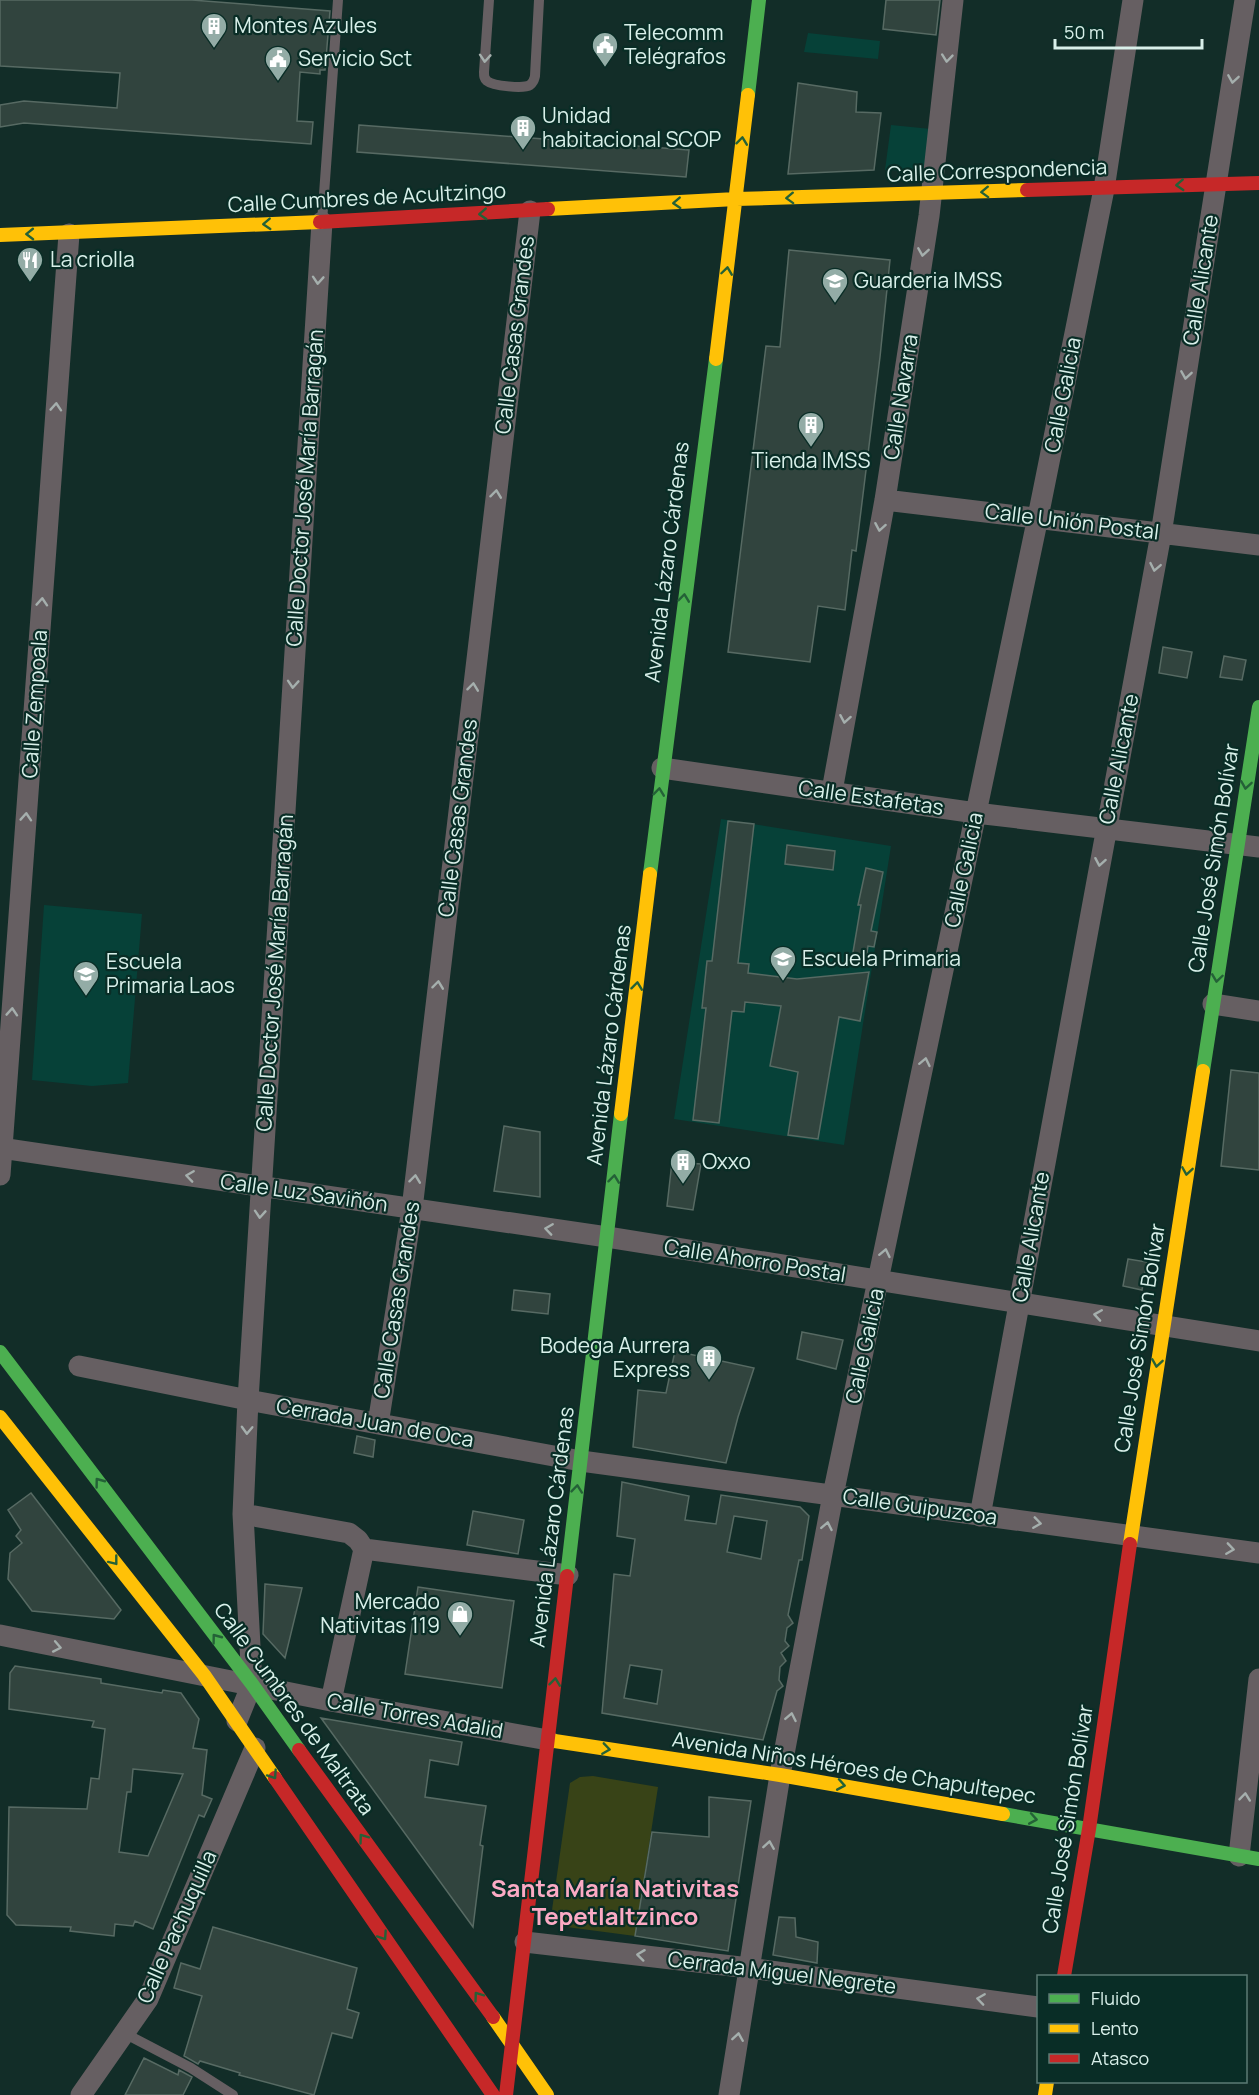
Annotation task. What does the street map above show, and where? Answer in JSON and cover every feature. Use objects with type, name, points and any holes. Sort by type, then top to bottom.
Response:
[{"type":"main road","name":"Avenida Lázaro Cárdenas","points":[[506,2095],[662,768],[736,200],[759,0]]},
{"type":"main road","name":"Calle Correspondencia","points":[[736,200],[1259,183]]},
{"type":"main road","name":"Calle Cumbres de Acultzingo","points":[[0,235],[322,222],[736,200]]},
{"type":"main road","name":"Calle José Simón Bolívar","points":[[1064,1975],[1089,1829],[1131,1536],[1259,707]]},
{"type":"main road","name":"Calle Cumbres de Maltrata","points":[[0,1352],[252,1684],[548,2095]]},
{"type":"main road","points":[[0,1417],[204,1675],[492,2095]]},
{"type":"main road","name":"Avenida Niños Héroes de Chapultepec","points":[[549,1740],[780,1775],[1249,1857]]},
{"type":"street","name":"Calle Navarra","points":[[832,791],[885,500],[931,194],[953,0]]},
{"type":"street","name":"Calle Galicia","points":[[729,2095],[780,1775],[833,1495],[1038,517],[1104,189],[1133,0]]},
{"type":"street","name":"Calle Alicante","points":[[980,1516],[1161,534],[1245,0]]},
{"type":"street","name":"Calle Casas Grandes","points":[[378,1424],[412,1209],[530,211]]},
{"type":"street","name":"Calle Doctor José María Barragán","points":[[237,1721],[252,1684],[243,1514],[248,1400],[322,222]]},
{"type":"street","name":"Calle Zempoala","points":[[0,1175],[69,234]]},
{"type":"street","name":"Calle Unión Postal","points":[[885,500],[1259,545]]},
{"type":"street","name":"Calle Estafetas","points":[[662,768],[976,813],[1259,847]]},
{"type":"street","points":[[1213,1004],[1259,1011]]},
{"type":"street","name":"Calle Luz Saviñón","points":[[1,1148],[607,1237]]},
{"type":"street","name":"Calle Ahorro Postal","points":[[607,1237],[1259,1341]]},
{"type":"street","name":"Cerrada Juan de Oca","points":[[80,1366],[248,1400],[580,1461]]},
{"type":"street","name":"Calle Guipuzcoa","points":[[580,1461],[1259,1553]]},
{"type":"street","points":[[243,1514],[349,1533],[364,1549],[331,1701]]},
{"type":"street","points":[[364,1549],[568,1575]]},
{"type":"street","name":"Calle Torres Adalid","points":[[0,1635],[331,1701],[549,1740]]},
{"type":"street","points":[[1249,1857],[1259,1678]]},
{"type":"street","name":"Calle Pachuquilla","points":[[81,2095],[148,1999],[255,1748]]},
{"type":"street","name":"Cerrada Miguel Negrete","points":[[525,1942],[749,1968],[1037,2007]]},
{"type":"lane","points":[[322,222],[338,0]]},
{"type":"lane","points":[[489,0],[485,78],[489,83],[495,85],[523,87],[529,86],[535,76],[539,0]]},
{"type":"lane","points":[[124,2033],[191,2068],[233,2095]]},
{"type":"shaded area","points":[[808,33],[880,41],[878,59],[804,52]]},
{"type":"shaded area","points":[[891,125],[931,129],[925,171],[885,170]]},
{"type":"shaded area","name":"Escuela Primaria","points":[[721,819],[891,846],[844,1145],[674,1119]]},
{"type":"shaded area","name":"Escuela Primaria Laos","points":[[44,905],[142,914],[128,1083],[92,1086],[32,1080]]},
{"type":"shaded area","points":[[593,1776],[658,1787],[635,1936],[559,1926],[553,1921],[552,1910],[570,1783],[580,1777]]},
{"type":"building","points":[[0,0],[192,0],[330,11],[325,70],[320,70],[320,74],[300,72],[297,121],[313,122],[311,144],[24,123],[0,127],[0,105],[24,101],[117,108],[120,73],[0,66]]},
{"type":"building","points":[[886,0],[940,0],[936,35],[883,29]]},
{"type":"building","points":[[798,83],[857,92],[856,112],[881,113],[874,170],[788,174]]},
{"type":"building","name":"Unidad habitacional SCOP","points":[[359,125],[689,150],[686,177],[357,152]]},
{"type":"building","name":"Tienda IMSS","points":[[789,250],[890,260],[856,551],[852,550],[845,610],[818,606],[810,662],[728,652],[766,346],[780,347]]},
{"type":"building","points":[[1163,647],[1192,652],[1187,678],[1159,673]]},
{"type":"building","points":[[1224,656],[1246,660],[1242,680],[1220,677]]},
{"type":"building","points":[[728,821],[754,824],[738,963],[749,964],[748,973],[797,979],[869,972],[860,1021],[839,1017],[818,1139],[788,1135],[798,1072],[770,1066],[781,1006],[745,1002],[744,1012],[732,1011],[719,1123],[693,1120],[706,1008],[702,1008],[707,961],[712,961]]},
{"type":"building","points":[[787,845],[835,851],[833,870],[785,864]]},
{"type":"building","points":[[866,868],[883,872],[871,931],[877,932],[874,947],[868,946],[865,966],[851,964],[861,905],[858,905]]},
{"type":"building","points":[[1231,1070],[1259,1073],[1259,1170],[1221,1166]]},
{"type":"building","points":[[504,1126],[540,1132],[540,1197],[494,1191]]},
{"type":"building","name":"Oxxo","points":[[672,1162],[701,1164],[693,1210],[667,1206]]},
{"type":"building","points":[[1128,1259],[1147,1262],[1142,1290],[1123,1286]]},
{"type":"building","points":[[514,1290],[550,1294],[548,1314],[512,1310]]},
{"type":"building","points":[[802,1332],[843,1340],[836,1369],[797,1359]]},
{"type":"building","points":[[675,1351],[754,1368],[726,1463],[633,1447],[638,1390],[666,1393]]},
{"type":"building","points":[[357,1436],[375,1440],[373,1457],[354,1453]]},
{"type":"building","points":[[622,1482],[689,1496],[685,1520],[716,1524],[721,1495],[800,1507],[809,1516],[802,1560],[799,1560],[788,1615],[793,1623],[787,1628],[785,1641],[789,1646],[781,1653],[786,1661],[780,1667],[779,1680],[783,1686],[777,1691],[763,1740],[602,1713],[614,1574],[630,1576],[635,1539],[617,1536]],"holes":[[[734,1516],[767,1521],[761,1559],[727,1552]],[[630,1665],[662,1670],[657,1704],[624,1698]]]},
{"type":"building","points":[[31,1493],[121,1610],[114,1619],[32,1611],[8,1579],[10,1553],[22,1543],[16,1536],[21,1530],[8,1510]]},
{"type":"building","points":[[473,1511],[524,1520],[518,1554],[467,1545]]},
{"type":"building","points":[[265,1584],[302,1588],[285,1658],[263,1634]]},
{"type":"building","name":"Mercado Nativitas 119","points":[[418,1587],[514,1601],[502,1688],[405,1674]]},
{"type":"building","points":[[15,1666],[101,1679],[101,1683],[162,1693],[163,1690],[181,1693],[199,1719],[193,1748],[207,1750],[202,1795],[212,1799],[204,1817],[199,1815],[153,1929],[135,1921],[133,1926],[115,1924],[114,1936],[70,1931],[71,1927],[16,1925],[7,1915],[9,1807],[87,1809],[91,1778],[99,1779],[105,1729],[92,1727],[94,1721],[9,1709],[10,1673]],"holes":[[[133,1769],[183,1774],[148,1856],[119,1852],[127,1792],[131,1792]]]},
{"type":"building","points":[[321,1718],[462,1742],[458,1765],[430,1760],[425,1797],[486,1806],[473,1927]]},
{"type":"building","points":[[709,1797],[751,1801],[728,1951],[635,1936],[652,1832],[709,1837]]},
{"type":"building","points":[[779,1917],[795,1918],[796,1937],[818,1942],[817,1963],[773,1955]]},
{"type":"building","points":[[213,1927],[357,1968],[347,2009],[359,2013],[352,2038],[332,2033],[314,2095],[239,2075],[240,2073],[200,2061],[198,2064],[184,2056],[202,1996],[174,1988],[181,1963],[200,1969]]},
{"type":"building","points":[[144,2058],[178,2075],[179,2070],[192,2077],[183,2095],[125,2095]]},
{"type":"traffic: fast","points":[[748,95],[759,0]]},
{"type":"traffic: fast","points":[[650,874],[716,359]]},
{"type":"traffic: fast","points":[[1203,1071],[1259,707]]},
{"type":"traffic: fast","points":[[567,1576],[621,1114]]},
{"type":"traffic: fast","points":[[0,1352],[252,1684],[299,1750]]},
{"type":"traffic: fast","points":[[1003,1814],[1259,1859]]},
{"type":"traffic: slow","points":[[716,359],[748,95]]},
{"type":"traffic: slow","points":[[548,209],[736,199],[1027,190]]},
{"type":"traffic: slow","points":[[0,235],[320,222]]},
{"type":"traffic: slow","points":[[621,1114],[650,874]]},
{"type":"traffic: slow","points":[[1130,1544],[1203,1071]]},
{"type":"traffic: slow","points":[[0,1417],[204,1675],[275,1778]]},
{"type":"traffic: slow","points":[[548,1740],[780,1775],[1003,1814]]},
{"type":"traffic: slow","points":[[493,2017],[547,2095]]},
{"type":"traffic: slow","points":[[1045,2095],[1047,2083]]},
{"type":"traffic: jam","points":[[1027,190],[1259,183]]},
{"type":"traffic: jam","points":[[320,222],[548,209]]},
{"type":"traffic: jam","points":[[1064,1975],[1089,1829],[1130,1544]]},
{"type":"traffic: jam","points":[[506,2095],[567,1576]]},
{"type":"traffic: jam","points":[[299,1750],[493,2017]]},
{"type":"traffic: jam","points":[[275,1778],[493,2095]]},
{"type":"place","name":"Montes Azules","points":[[214,49]]},
{"type":"place","name":"Telecomm Telégrafos","points":[[605,68]]},
{"type":"place","name":"Servicio Sct","points":[[278,82]]},
{"type":"place","name":"Unidad habitacional SCOP","points":[[523,151]]},
{"type":"place","name":"La criolla","points":[[30,283]]},
{"type":"place","name":"Guarderia IMSS","points":[[835,304]]},
{"type":"place","name":"Tienda IMSS","points":[[811,448]]},
{"type":"place","name":"Escuela Primaria","points":[[783,982]]},
{"type":"place","name":"Escuela Primaria Laos","points":[[86,997]]},
{"type":"place","name":"Oxxo","points":[[683,1185]]},
{"type":"place","name":"Bodega Aurrera Express","points":[[709,1381]]},
{"type":"place","name":"Mercado Nativitas 119","points":[[460,1637]]},
{"type":"district","name":"Santa María Nativitas Tepetlaltzinco","points":[[615,1903]]}]
